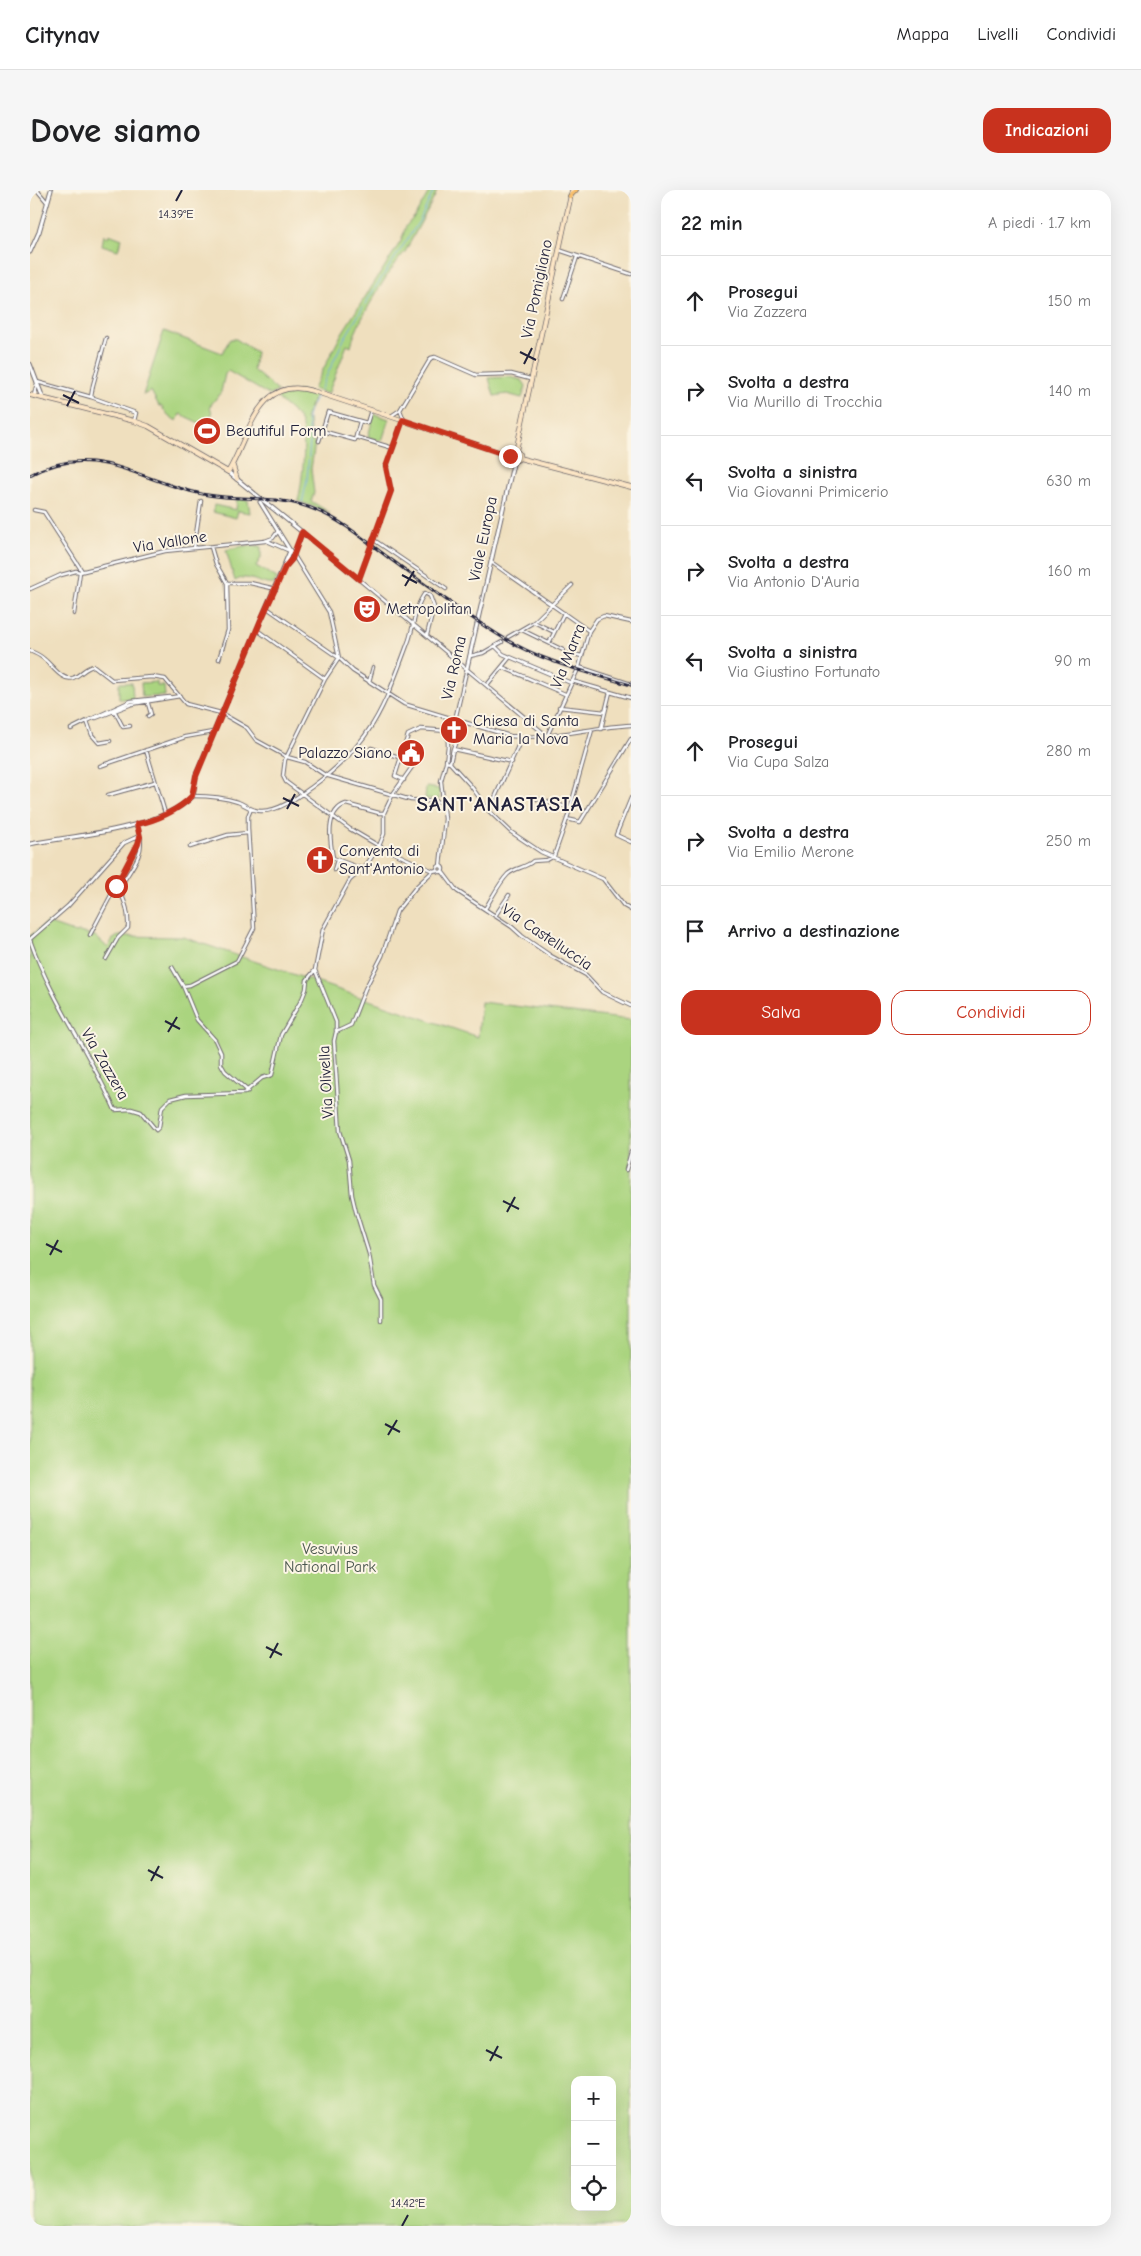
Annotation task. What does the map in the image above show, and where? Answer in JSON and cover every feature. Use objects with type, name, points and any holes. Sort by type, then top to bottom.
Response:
[{"type":"highway","points":[[570,196],[576,190]]},
{"type":"main road","name":"Via Pomigliano","points":[[516,452],[530,379],[572,190]]},
{"type":"main road","points":[[32,395],[148,426],[228,472],[257,410],[265,402],[280,393],[291,390],[309,390],[510,456],[514,460],[519,458],[631,487]]},
{"type":"main road","points":[[510,456],[516,452],[519,454],[519,458]]},
{"type":"main road","points":[[220,468],[226,468],[233,464]]},
{"type":"main road","points":[[233,464],[237,479]]},
{"type":"street","points":[[30,252],[39,232],[51,190]]},
{"type":"street","points":[[38,191],[49,195]]},
{"type":"street","points":[[38,191],[47,202]]},
{"type":"street","points":[[559,250],[630,273],[631,269]]},
{"type":"street","points":[[563,299],[577,257]]},
{"type":"street","points":[[539,339],[546,333]]},
{"type":"street","points":[[91,397],[106,338]]},
{"type":"street","points":[[391,416],[400,410],[431,358],[481,376],[511,374],[530,379]]},
{"type":"street","points":[[30,364],[43,398]]},
{"type":"street","points":[[36,382],[91,397],[136,413],[134,421]]},
{"type":"street","points":[[32,395],[36,382]]},
{"type":"street","points":[[115,416],[118,408]]},
{"type":"street","points":[[319,441],[328,412],[367,423],[371,410]]},
{"type":"street","points":[[359,579],[391,491],[386,471],[403,420],[400,410]]},
{"type":"street","points":[[322,431],[355,440],[360,422]]},
{"type":"street","points":[[356,437],[394,448]]},
{"type":"street","name":"Viale Europa","points":[[477,622],[514,460]]},
{"type":"street","points":[[228,472],[548,736]]},
{"type":"street","points":[[256,497],[276,532],[329,612],[339,658],[325,679],[287,757],[283,771],[284,779],[346,826],[379,846],[433,871],[442,871]]},
{"type":"street","points":[[194,548],[201,501]]},
{"type":"street","points":[[265,510],[272,508]]},
{"type":"street","points":[[34,510],[44,512],[81,571],[74,614]]},
{"type":"street","name":"Via Vallone","points":[[30,589],[68,572],[81,571],[165,551],[265,541],[276,532]]},
{"type":"street","points":[[30,844],[152,820],[180,806],[192,796],[196,776],[257,630],[285,567],[293,556],[302,532]]},
{"type":"street","points":[[374,540],[446,589]]},
{"type":"street","name":"Via Vallone","points":[[265,541],[293,556]]},
{"type":"street","points":[[211,547],[216,564],[227,583],[228,630],[219,658]]},
{"type":"street","points":[[285,567],[293,556]]},
{"type":"street","points":[[491,562],[589,631]]},
{"type":"street","points":[[227,583],[250,583],[276,589]]},
{"type":"street","points":[[508,637],[534,622],[572,585]]},
{"type":"street","points":[[192,796],[229,800],[251,809],[263,811],[271,810],[302,794],[352,754],[368,734],[388,695],[424,594],[430,596],[434,607],[426,635]]},
{"type":"street","points":[[267,608],[339,658],[369,682],[404,704],[510,736],[544,737],[631,725]]},
{"type":"street","points":[[548,643],[564,613]]},
{"type":"street","name":"Via Marra","points":[[548,736],[559,707],[579,667],[589,631],[597,619],[604,616],[631,622]]},
{"type":"street","name":"Via Roma","points":[[455,720],[477,622]]},
{"type":"street","points":[[534,622],[554,632]]},
{"type":"street","points":[[257,630],[325,679]]},
{"type":"street","points":[[522,630],[563,650]]},
{"type":"street","points":[[470,656],[483,653],[502,642]]},
{"type":"street","points":[[495,646],[510,657],[572,682],[631,698]]},
{"type":"street","points":[[30,651],[43,658],[66,678],[74,678],[87,668],[94,666],[112,680],[152,677],[166,679],[188,705],[222,714],[247,728],[256,740],[287,757],[305,762],[328,775],[411,800],[443,802]]},
{"type":"street","points":[[568,653],[582,656]]},
{"type":"street","points":[[487,685],[510,657]]},
{"type":"street","points":[[502,666],[566,694]]},
{"type":"street","points":[[369,682],[373,667]]},
{"type":"street","points":[[579,667],[631,684]]},
{"type":"street","points":[[601,728],[610,692]]},
{"type":"street","points":[[71,729],[132,702],[180,696]]},
{"type":"street","points":[[147,700],[151,714],[148,716]]},
{"type":"street","points":[[559,707],[605,712]]},
{"type":"street","points":[[114,710],[123,727],[130,726]]},
{"type":"street","points":[[437,870],[440,866],[445,819],[442,777],[448,746],[447,717]]},
{"type":"street","points":[[87,721],[92,735],[99,743],[110,740]]},
{"type":"street","points":[[450,763],[452,749],[464,722]]},
{"type":"street","points":[[404,780],[395,776],[408,735],[421,729],[447,731]]},
{"type":"street","points":[[485,909],[508,875],[517,869],[528,866],[533,861],[547,860],[554,856],[567,819],[592,730]]},
{"type":"street","points":[[100,766],[196,734],[215,733]]},
{"type":"street","points":[[489,811],[522,737]]},
{"type":"street","points":[[567,819],[580,822],[631,739]]},
{"type":"street","points":[[371,748],[402,758]]},
{"type":"street","points":[[452,749],[512,762]]},
{"type":"street","points":[[146,750],[165,813]]},
{"type":"street","points":[[379,846],[383,836],[384,813],[393,794],[420,759]]},
{"type":"street","points":[[446,762],[450,763],[471,786],[489,811],[525,842],[603,879],[624,906],[631,910]]},
{"type":"street","points":[[108,795],[155,782]]},
{"type":"street","points":[[530,797],[570,808]]},
{"type":"street","points":[[631,798],[616,835],[631,842]]},
{"type":"street","points":[[363,869],[333,858],[330,842],[333,816],[346,804],[380,814],[384,813]]},
{"type":"street","points":[[183,986],[190,985],[237,961],[254,928],[248,833],[248,816],[251,809]]},
{"type":"street","points":[[106,959],[118,938],[128,928],[129,915],[119,890],[128,871],[139,856],[141,848],[137,824]]},
{"type":"street","points":[[190,847],[228,835],[248,833]]},
{"type":"street","points":[[90,935],[139,837]]},
{"type":"street","points":[[30,939],[68,906],[124,843],[139,837]]},
{"type":"street","name":"Via Zazzera","points":[[30,939],[43,974],[62,1013],[96,1070],[115,1110],[141,1112],[156,1130],[159,1127],[162,1107],[170,1100],[186,1095],[235,1094],[248,1091],[262,1078],[272,1075],[280,1035],[302,999],[307,980],[315,970],[323,929],[350,880],[363,869],[379,846]]},
{"type":"street","points":[[334,870],[337,859]]},
{"type":"street","name":"Via Castelluccia","points":[[440,866],[457,891],[496,916],[551,956],[586,974],[602,992],[631,1006]]},
{"type":"street","name":"Via Olivella","points":[[381,1320],[381,1299],[374,1285],[369,1254],[356,1212],[352,1195],[349,1160],[340,1131],[334,1041],[336,1032],[351,1025],[365,989],[382,956],[397,911],[416,887],[433,871]]},
{"type":"street","points":[[496,916],[510,895]]},
{"type":"street","points":[[172,966],[183,986],[197,1020],[208,1031],[221,1053],[221,1064],[225,1071],[248,1091]]},
{"type":"street","points":[[315,970],[336,1022],[336,1032]]},
{"type":"street","points":[[626,1170],[631,1152]]},
{"type":"green space","points":[[430,190],[437,190],[435,196],[405,252],[391,270],[365,313],[351,347],[347,345],[328,394],[313,389],[342,333],[401,241],[406,226],[415,216]]},
{"type":"green space","points":[[109,234],[122,239],[118,250],[102,245],[104,235],[108,237]]},
{"type":"green space","points":[[164,331],[222,353],[230,339],[236,339],[256,352],[253,370],[278,391],[269,395],[228,371],[225,374],[221,392],[210,406],[212,414],[204,425],[180,414],[177,421],[159,406],[151,391],[143,395]]},
{"type":"green space","points":[[509,377],[522,380],[526,386],[522,398],[507,394],[494,396],[489,378]]},
{"type":"green space","points":[[299,391],[315,394],[305,419],[309,420],[311,441],[315,443],[311,469],[314,493],[311,501],[330,513],[298,501],[304,447],[302,426],[297,416],[276,396]]},
{"type":"green space","points":[[374,414],[389,419],[382,441],[368,437]]},
{"type":"green space","points":[[237,499],[248,500],[250,513],[238,511],[236,518],[213,512],[214,505],[236,510]]},
{"type":"green space","points":[[243,546],[261,546],[261,558],[256,566],[277,578],[274,584],[245,578],[235,581],[226,550]]},
{"type":"green space","points":[[157,682],[157,686],[164,686],[165,696],[142,697],[141,683]]},
{"type":"green space","points":[[119,683],[132,683],[133,699],[119,699]]},
{"type":"green space","points":[[426,787],[440,789],[439,800],[425,799]]},
{"type":"green space","name":"Vesuvius National Park","points":[[47,923],[76,933],[95,936],[108,948],[112,940],[118,936],[183,937],[478,1037],[481,1002],[631,1020],[631,2226],[30,2226],[30,936]]},
{"type":"waterway","points":[[320,390],[344,339],[420,220],[434,190]]},
{"type":"waterway","points":[[302,503],[307,480],[310,441],[307,416],[317,395]]},
{"type":"railway","points":[[30,475],[54,465],[77,462],[99,463],[120,468],[185,490],[208,495],[276,500],[303,505],[345,526],[456,607],[512,643],[545,658],[631,685]]},
{"type":"place","name":"Beautiful Form","points":[[207,431]]},
{"type":"place","name":"Metropolitan","points":[[367,609]]},
{"type":"place","name":"Chiesa di Santa Maria la Nova","points":[[454,730]]},
{"type":"place","name":"Palazzo Siano","points":[[411,753]]},
{"type":"place","name":"Convento di Sant'Antonio","points":[[320,860]]},
{"type":"district","name":"SANT'ANASTASIA","points":[[500,804]]},
{"type":"route","points":[[116,886],[138,844],[140,837],[137,824],[152,820],[180,806],[192,796],[194,780],[261,620],[285,567],[292,559],[302,532],[359,579],[391,491],[386,467],[403,420],[510,456]]}]
